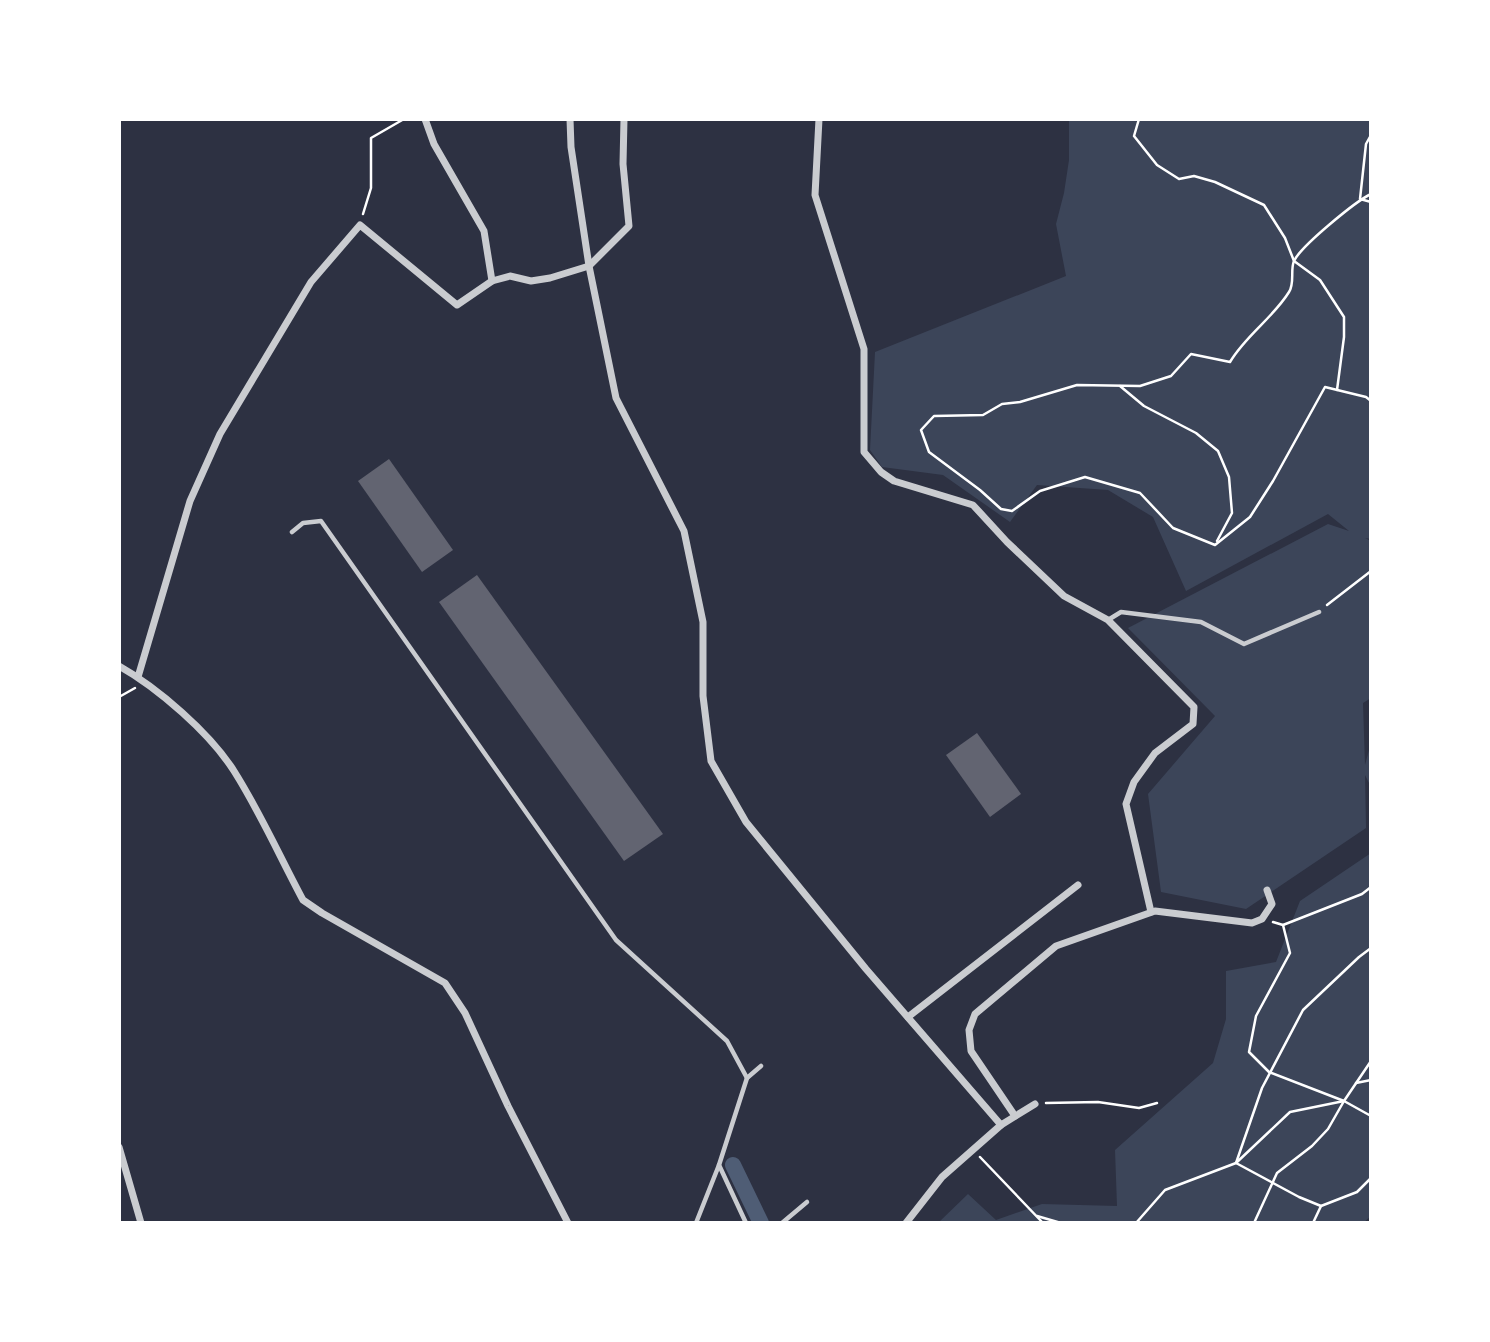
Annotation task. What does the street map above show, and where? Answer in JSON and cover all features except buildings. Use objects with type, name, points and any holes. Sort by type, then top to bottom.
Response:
[{"type":"street","points":[[425,119],[434,144],[484,231],[492,281]]},
{"type":"street","points":[[570,119],[571,146],[589,266],[616,398],[684,531],[703,622],[704,696],[711,761],[746,822],[908,1017],[1002,1125]]},
{"type":"street","points":[[138,677],[190,501],[220,434],[311,282],[360,225],[457,305],[492,281],[510,276],[531,281],[541,280],[589,266],[629,226],[623,164],[624,119]]},
{"type":"street","points":[[819,119],[815,195],[864,349],[864,452],[881,472],[894,481],[973,505],[1007,542],[1064,596],[1108,620],[1194,707],[1193,723],[1155,753],[1134,782],[1126,804],[1151,912]]},
{"type":"street","points":[[119,666],[138,677],[191,720],[233,770],[303,900],[445,983],[465,1013],[508,1106],[568,1223]]},
{"type":"street","points":[[908,1017],[1078,885]]},
{"type":"street","points":[[1015,1116],[971,1051],[969,1030],[975,1013],[1056,946],[1155,911],[1252,923],[1262,919],[1272,904],[1267,890]]},
{"type":"street","points":[[906,1223],[942,1177],[1002,1125],[1035,1104]]},
{"type":"street","points":[[119,1147],[141,1223]]},
{"type":"lane","points":[[292,532],[303,523],[321,521],[616,940],[727,1041],[747,1078]]},
{"type":"lane","points":[[1108,620],[1121,612],[1201,622],[1244,644],[1319,612]]},
{"type":"lane","points":[[696,1223],[719,1165],[747,1078],[761,1066]]},
{"type":"lane","points":[[719,1165],[746,1223]]},
{"type":"lane","points":[[782,1223],[807,1202]]},
{"type":"path","points":[[360,225],[371,188],[371,138],[404,119]]},
{"type":"path","points":[[1139,119],[1134,136],[1157,166],[1179,179],[1194,176],[1215,182],[1264,205],[1285,238],[1294,261],[1291,290],[1239,346],[1230,362],[1191,354],[1171,376],[1140,386],[1077,385],[1020,402],[1002,404],[983,415],[934,416],[921,430],[929,452],[980,490],[1000,509],[1012,511],[1040,491],[1085,477],[1140,493],[1173,528],[1215,545]]},
{"type":"path","points":[[1360,199],[1366,144],[1371,135]]},
{"type":"path","points":[[1294,261],[1329,225],[1360,199],[1371,194]]},
{"type":"path","points":[[1360,199],[1371,202]]},
{"type":"path","points":[[1294,261],[1320,280],[1344,317],[1338,390]]},
{"type":"path","points":[[1121,386],[1144,406],[1196,433],[1218,451],[1229,477],[1232,513],[1215,545]]},
{"type":"path","points":[[1215,545],[1250,517],[1325,387],[1366,397],[1371,401]]},
{"type":"path","points":[[1319,612],[1371,571]]},
{"type":"path","points":[[119,697],[144,683]]},
{"type":"path","points":[[1262,919],[1283,925],[1362,894],[1371,887]]},
{"type":"path","points":[[1283,925],[1290,953],[1256,1016],[1249,1052],[1269,1072],[1344,1101],[1371,1116]]},
{"type":"path","points":[[1236,1163],[1269,1072],[1303,1010],[1371,948]]},
{"type":"path","points":[[1254,1223],[1277,1173],[1312,1146],[1328,1129],[1371,1061]]},
{"type":"path","points":[[1356,1083],[1371,1080]]},
{"type":"path","points":[[1136,1223],[1164,1190],[1236,1163],[1290,1112],[1344,1101]]},
{"type":"path","points":[[1035,1104],[1098,1102],[1139,1108],[1157,1103]]},
{"type":"path","points":[[973,1150],[1043,1223]]},
{"type":"path","points":[[1236,1163],[1321,1206],[1357,1192],[1371,1178]]},
{"type":"path","points":[[1313,1223],[1321,1206]]},
{"type":"path","points":[[1035,1216],[1061,1223]]},
{"type":"shaded area","points":[[1069,119],[1371,119],[1371,539],[1365,538],[1371,541],[1371,698],[1363,703],[1365,765],[1371,743],[1371,787],[1365,775],[1366,828],[1246,909],[1161,892],[1148,794],[1215,716],[1128,628],[1328,524],[1349,531],[1328,514],[1186,591],[1153,517],[1108,490],[1037,485],[1010,522],[943,475],[882,467],[870,450],[875,352],[1066,276],[1056,224],[1069,160]]},
{"type":"shaded area","points":[[1371,853],[1371,1216],[1363,1223],[938,1223],[968,1194],[996,1220],[1042,1204],[1117,1206],[1115,1150],[1213,1063],[1226,1019],[1226,971],[1276,962],[1300,901]]},
{"type":"waterway","points":[[733,1165],[761,1223]]}]
